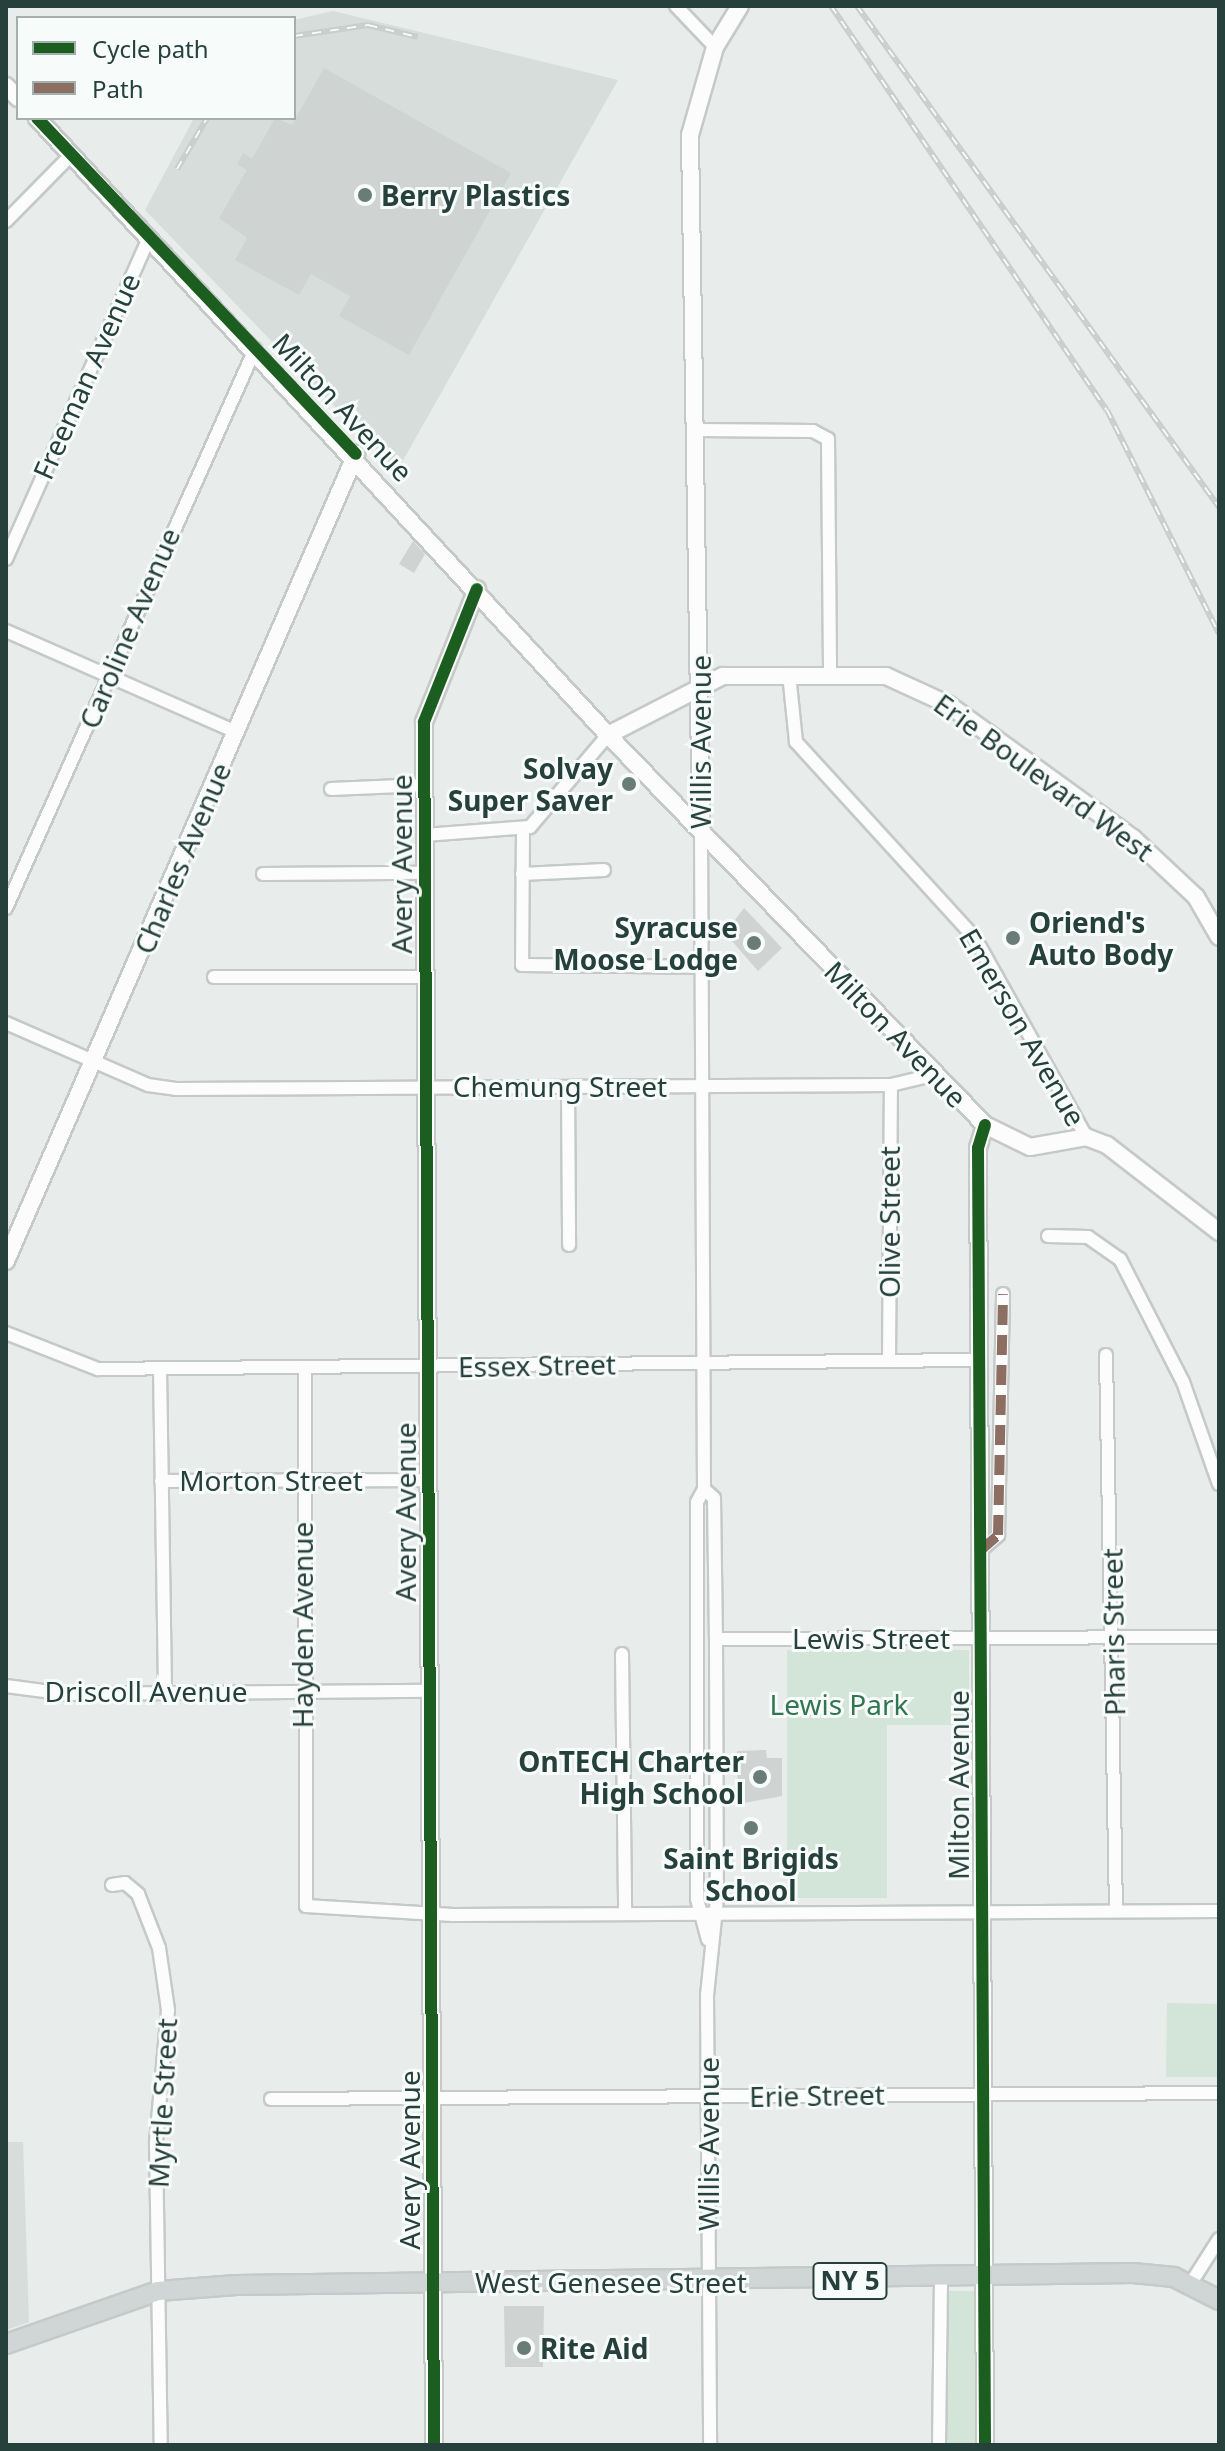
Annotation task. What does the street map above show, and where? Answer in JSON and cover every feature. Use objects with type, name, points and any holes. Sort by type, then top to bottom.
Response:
[{"type":"main road","name":"West Genesee Street","points":[[6,2344],[158,2291],[433,2284],[984,2280],[1133,2273],[1191,2283],[1219,2300]]},
{"type":"street","points":[[676,6],[715,47]]},
{"type":"street","name":"Willis Avenue","points":[[708,1940],[698,1914],[697,1502],[704,1489],[698,430],[690,135],[715,47],[740,6]]},
{"type":"street","name":"Milton Avenue","points":[[39,120],[356,454],[608,735],[933,1075],[985,1125],[978,1148],[985,2445]]},
{"type":"street","points":[[6,221],[71,155]]},
{"type":"street","name":"Freeman Avenue","points":[[6,559],[149,238]]},
{"type":"street","name":"Caroline Avenue","points":[[6,908],[255,349]]},
{"type":"street","points":[[698,430],[825,436],[830,674]]},
{"type":"street","name":"Charles Avenue","points":[[6,1261],[356,454]]},
{"type":"street","name":"Avery Avenue","points":[[434,2445],[425,708],[477,589]]},
{"type":"street","points":[[6,631],[236,732]]},
{"type":"street","name":"Erie Boulevard West","points":[[608,735],[700,683],[789,674],[886,676],[949,705],[1171,871],[1219,937]]},
{"type":"street","name":"Emerson Avenue","points":[[789,674],[796,742],[975,938],[1086,1137],[1122,1155],[1219,1232]]},
{"type":"street","points":[[608,735],[523,830],[520,959],[529,969],[701,967]]},
{"type":"street","points":[[331,789],[424,785]]},
{"type":"street","points":[[424,835],[523,830]]},
{"type":"street","points":[[522,874],[604,870]]},
{"type":"street","points":[[263,874],[425,873]]},
{"type":"street","points":[[214,977],[425,977]]},
{"type":"street","name":"Chemung Street","points":[[6,1023],[94,1060],[176,1089],[891,1085],[933,1075]]},
{"type":"street","name":"Olive Street","points":[[889,1360],[891,1085]]},
{"type":"street","points":[[568,1087],[569,1245]]},
{"type":"street","points":[[985,1125],[1030,1147],[1086,1137]]},
{"type":"street","points":[[1048,1236],[1088,1237],[1120,1259],[1183,1382],[1219,1484]]},
{"type":"street","points":[[981,1550],[998,1535],[1003,1294]]},
{"type":"street","name":"Essex Street","points":[[6,1333],[88,1368],[428,1368],[979,1360]]},
{"type":"street","name":"Pharis Street","points":[[1106,1355],[1114,1639],[1116,1910]]},
{"type":"street","name":"Hayden Avenue","points":[[305,1368],[302,1881],[311,1908],[431,1912]]},
{"type":"street","points":[[160,1369],[165,1692]]},
{"type":"street","name":"Morton Street","points":[[161,1481],[429,1480]]},
{"type":"street","name":"Willis Avenue","points":[[704,1489],[714,1498],[716,1639],[716,1914],[708,1940],[710,2445]]},
{"type":"street","name":"Lewis Street","points":[[716,1639],[1219,1637]]},
{"type":"street","points":[[622,1654],[625,1914]]},
{"type":"street","name":"Driscoll Avenue","points":[[6,1686],[39,1693],[430,1691]]},
{"type":"street","name":"Myrtle Street","points":[[112,1885],[134,1887],[165,1983],[158,2291],[161,2445]]},
{"type":"street","points":[[431,1912],[1219,1911]]},
{"type":"street","name":"Erie Street","points":[[271,2099],[1219,2093]]},
{"type":"street","points":[[1191,2283],[1219,2239]]},
{"type":"street","points":[[939,2445],[941,2280]]},
{"type":"shaded area","points":[[333,11],[618,80],[397,471],[145,210],[193,120],[296,120],[296,20]]},
{"type":"shaded area","points":[[6,2142],[23,2142],[29,2322],[6,2330]]},
{"type":"green space","name":"Lewis Park","points":[[787,1650],[969,1650],[969,1725],[887,1725],[887,1898],[787,1898]]},
{"type":"green space","points":[[1167,2003],[1219,2004],[1219,2077],[1166,2077]]},
{"type":"green space","points":[[946,2291],[976,2291],[976,2445],[946,2445]]},
{"type":"building","name":"Berry Plastics","points":[[324,68],[511,173],[409,355],[339,316],[350,296],[311,274],[299,295],[235,260],[247,238],[219,218],[247,170],[237,164],[243,153],[252,159],[274,120],[292,125]]},
{"type":"building","points":[[413,541],[425,554],[414,573],[399,564]]},
{"type":"building","name":"Syracuse Moose Lodge","points":[[744,908],[782,948],[758,971],[725,933]]},
{"type":"building","name":"OnTECH Charter High School","points":[[766,1750],[767,1758],[782,1758],[782,1796],[738,1804],[737,1751]]},
{"type":"building","name":"Rite Aid","points":[[504,2306],[544,2306],[543,2367],[505,2367]]},
{"type":"railway","points":[[831,6],[1107,410],[1219,634]]},
{"type":"railway","points":[[857,6],[1219,507]]},
{"type":"railway","points":[[296,36],[368,25],[418,37]]},
{"type":"railway","points":[[177,169],[206,120]]},
{"type":"marked path","points":[[981,1550],[998,1535],[1003,1294]]},
{"type":"cycle path","points":[[39,120],[356,454]]},
{"type":"cycle path","points":[[434,2445],[424,722],[477,589]]},
{"type":"cycle path","points":[[985,1125],[978,1148],[985,2445]]},
{"type":"place","name":"Berry Plastics","points":[[365,195]]},
{"type":"place","name":"Solvay Super Saver","points":[[629,784]]},
{"type":"place","name":"Oriend's Auto Body","points":[[1013,938]]},
{"type":"place","name":"Syracuse Moose Lodge","points":[[754,943]]},
{"type":"place","name":"OnTECH Charter High School","points":[[760,1777]]},
{"type":"place","name":"Saint Brigids School","points":[[751,1828]]},
{"type":"place","name":"Rite Aid","points":[[524,2348]]}]
